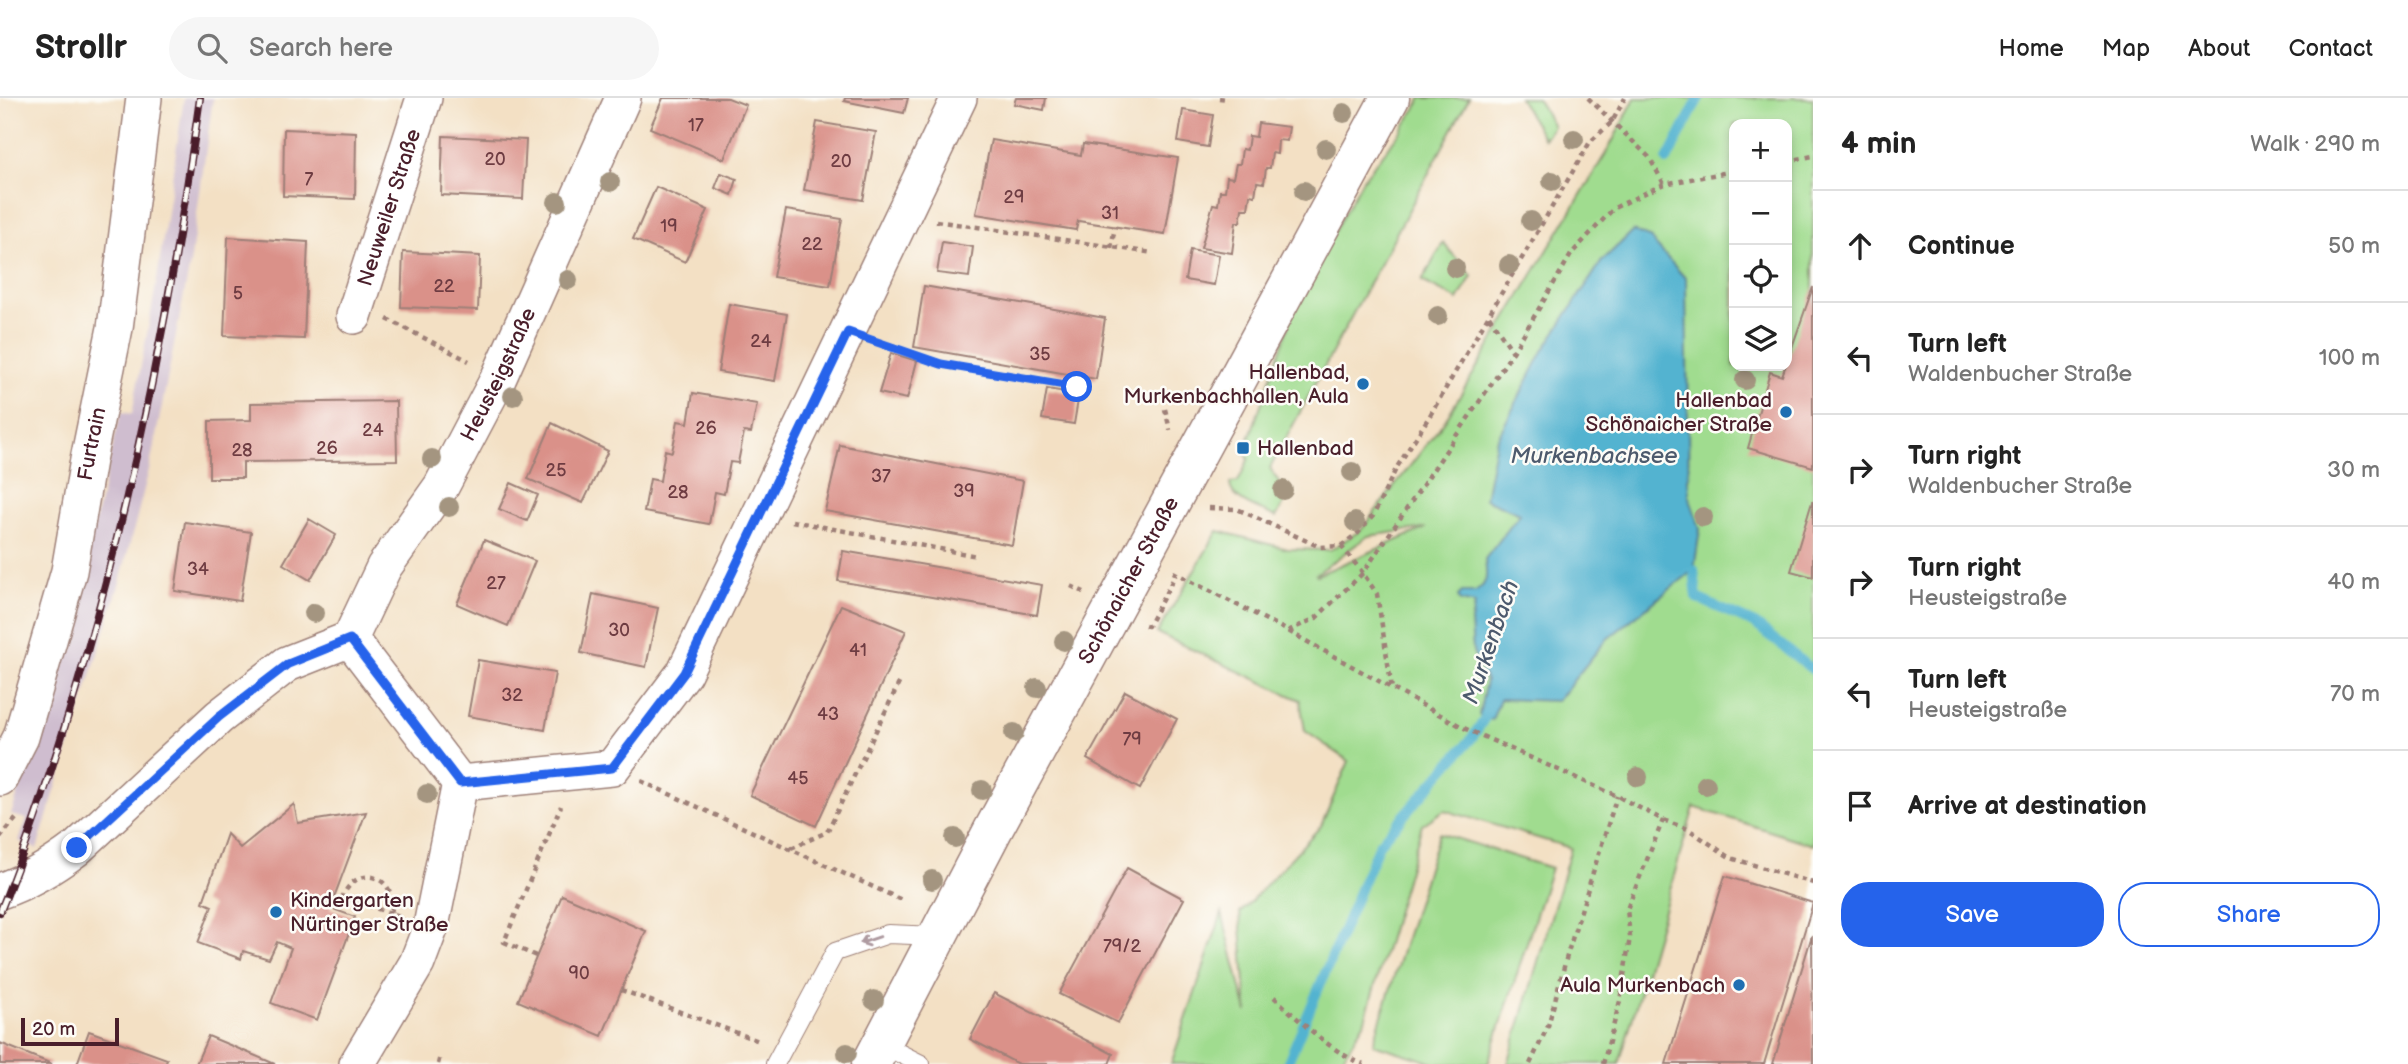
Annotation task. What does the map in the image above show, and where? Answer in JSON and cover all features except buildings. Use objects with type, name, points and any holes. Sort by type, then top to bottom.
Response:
[{"type":"main road","name":"Schönaicher Straße","points":[[876,1054],[937,936],[1390,98]]},
{"type":"street","name":"Furtrain","points":[[0,778],[21,737],[69,571],[115,328],[144,98]]},
{"type":"street","name":"Neuweiler Straße","points":[[354,316],[424,98]]},
{"type":"street","name":"Heusteigstraße","points":[[350,639],[384,567],[441,487],[499,377],[623,98]]},
{"type":"street","points":[[460,783],[612,768],[684,673],[959,98]]},
{"type":"street","points":[[0,891],[26,882],[77,848],[219,717],[288,664],[350,639],[460,783],[431,926],[417,963],[357,1064]]},
{"type":"lane","points":[[779,1057],[835,952],[888,934],[937,936]]},
{"type":"lane","points":[[876,1054],[921,1064]]},
{"type":"path","points":[[1219,98],[1227,99]]},
{"type":"path","points":[[1588,98],[1649,157],[1664,184]]},
{"type":"path","points":[[1209,508],[1237,509],[1320,547],[1342,546],[1373,516],[1397,467],[1590,142],[1612,122],[1625,98]]},
{"type":"path","points":[[1792,160],[1813,156]]},
{"type":"path","points":[[1288,631],[1316,618],[1363,573],[1513,352],[1572,253],[1615,208],[1664,184],[1729,172]]},
{"type":"path","points":[[903,216],[1153,253]]},
{"type":"path","points":[[1111,247],[1115,227]]},
{"type":"path","points":[[354,316],[389,319],[499,377]]},
{"type":"path","points":[[1489,316],[1513,352]]},
{"type":"path","points":[[848,332],[941,364],[1077,387]]},
{"type":"path","points":[[761,515],[977,556]]},
{"type":"path","points":[[1342,546],[1377,594],[1392,690]]},
{"type":"path","points":[[1166,569],[1288,631],[1464,728],[1688,829],[1731,858],[1813,883]]},
{"type":"path","points":[[1148,626],[1176,574]]},
{"type":"path","points":[[1071,586],[1084,592]]},
{"type":"path","points":[[791,849],[827,832],[901,679]]},
{"type":"path","points":[[612,768],[904,901]]},
{"type":"path","points":[[536,956],[504,942],[575,773]]},
{"type":"path","points":[[1530,1064],[1548,1026],[1568,952],[1617,796]]},
{"type":"path","points":[[0,838],[19,815]]},
{"type":"path","points":[[1603,1064],[1620,1001],[1630,937],[1627,909],[1663,820]]},
{"type":"path","points":[[391,913],[394,904],[391,894],[383,883],[375,878],[364,875],[358,877],[342,898],[431,926]]},
{"type":"path","points":[[621,990],[779,1057]]},
{"type":"path","points":[[1274,997],[1315,1033],[1356,1062],[1364,1064]]},
{"type":"path","points":[[438,1064],[440,1056]]},
{"type":"shaded area","points":[[184,98],[213,98],[190,264],[150,466],[120,582],[37,849],[19,841],[27,819],[11,815],[67,640],[121,412],[132,414],[156,286]]},
{"type":"green space","points":[[1422,98],[1469,98],[1270,468],[1287,495],[1276,517],[1240,500],[1231,489],[1230,483],[1238,482],[1249,458],[1244,453],[1294,304],[1363,179],[1401,131]]},
{"type":"green space","points":[[1519,98],[1537,98],[1553,126],[1544,139]]},
{"type":"green space","points":[[1635,98],[1813,98],[1813,845],[1694,807],[1619,1064],[1508,1064],[1571,848],[1444,810],[1422,825],[1364,1023],[1339,1064],[1171,1064],[1222,913],[1247,1012],[1240,913],[1321,826],[1349,761],[1305,731],[1300,700],[1157,633],[1218,531],[1288,549],[1330,550],[1361,530],[1446,419],[1609,148]],"holes":[[[1426,528],[1317,575],[1368,536]]]},
{"type":"green space","points":[[1443,243],[1472,276],[1458,300],[1422,281]]},
{"type":"green space","points":[[1439,833],[1551,868],[1488,1064],[1437,1064],[1373,1044]]},
{"type":"water","name":"Murkenbachsee","points":[[1633,231],[1649,237],[1686,279],[1689,496],[1700,529],[1694,570],[1606,640],[1557,701],[1500,699],[1492,720],[1479,715],[1486,681],[1473,652],[1471,621],[1475,604],[1460,601],[1458,596],[1462,592],[1475,592],[1480,589],[1486,577],[1485,559],[1520,514],[1485,499],[1496,441],[1543,351],[1602,261]]},
{"type":"waterway","name":"Murkenbach","points":[[1667,160],[1699,98]]},
{"type":"waterway","points":[[1694,570],[1697,598],[1755,624],[1813,670]]},
{"type":"waterway","name":"Murkenbach","points":[[1287,1064],[1379,844],[1472,738],[1490,706]]},
{"type":"railway","points":[[0,912],[36,817],[67,720],[122,517],[166,309],[200,98]]},
{"type":"place","name":"Hallenbad, Murkenbachhallen, Aula","points":[[1363,384]]},
{"type":"place","name":"Hallenbad Schönaicher Straße","points":[[1786,412]]},
{"type":"place","name":"Hallenbad","points":[[1243,448]]},
{"type":"place","name":"Kindergarten Nürtinger Straße","points":[[276,912]]},
{"type":"place","name":"Aula Murkenbach","points":[[1739,985]]},
{"type":"route","points":[[77,848],[219,717],[288,664],[350,639],[460,783],[612,768],[684,673],[848,332],[941,364],[1077,387]]}]
